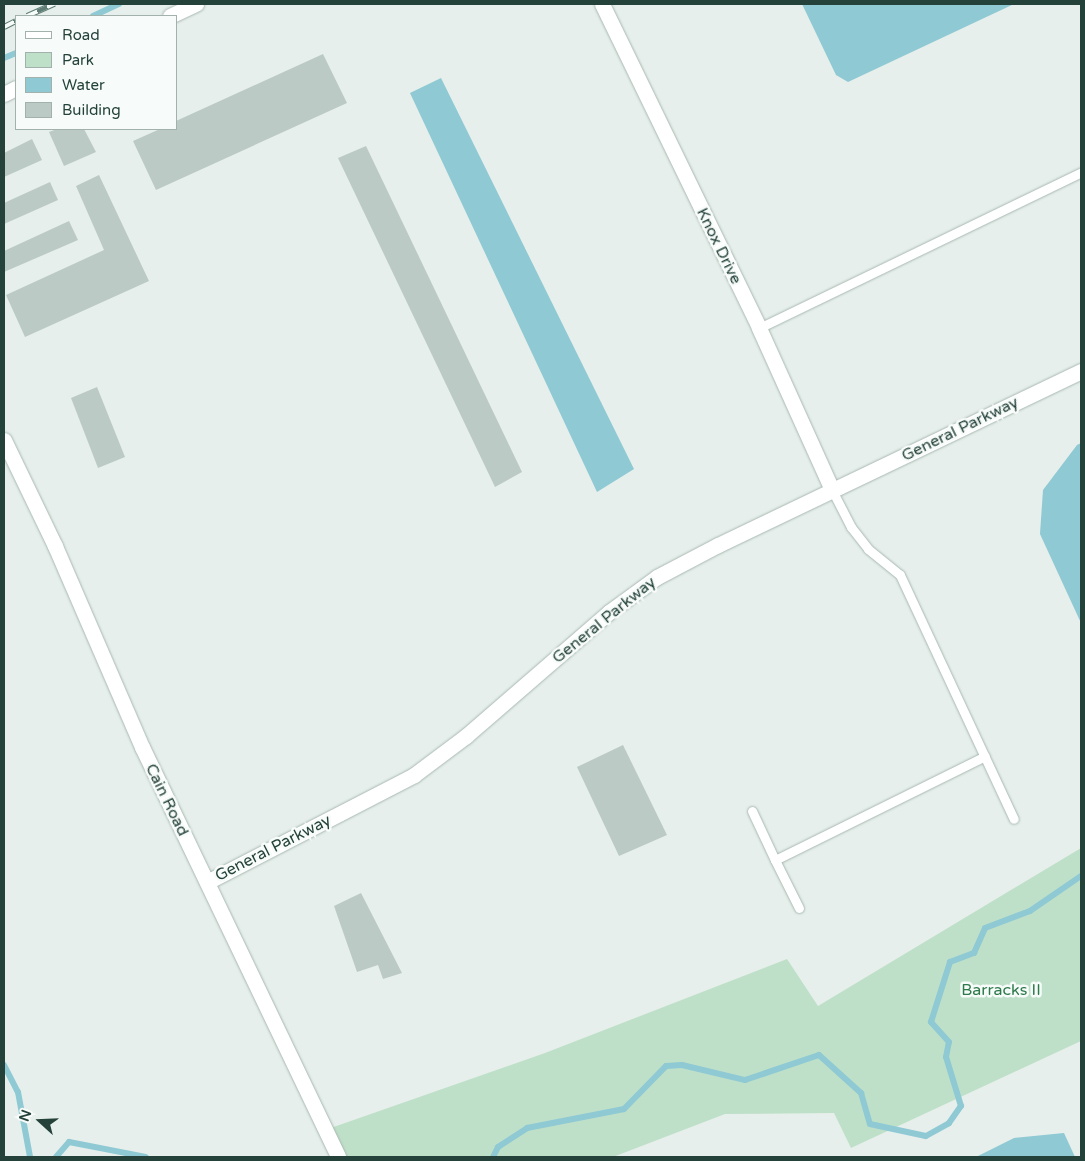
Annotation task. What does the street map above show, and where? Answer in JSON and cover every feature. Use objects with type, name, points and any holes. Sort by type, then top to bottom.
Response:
[{"type":"street","points":[[172,15],[196,4]]},
{"type":"street","name":"Knox Drive","points":[[602,4],[759,328],[832,490]]},
{"type":"street","name":"General Parkway","points":[[206,882],[414,775],[466,736],[609,612],[657,576],[1081,371]]},
{"type":"street","name":"Cain Road","points":[[4,440],[55,546],[142,747],[338,1157]]},
{"type":"lane","points":[[759,328],[1081,172]]},
{"type":"lane","points":[[832,490],[851,527],[868,549],[900,575],[1014,819]]},
{"type":"lane","points":[[775,860],[985,756]]},
{"type":"lane","points":[[752,810],[799,908]]},
{"type":"green space","name":"Barracks II","points":[[1081,848],[1081,1041],[851,1148],[834,1113],[725,1114],[613,1157],[338,1157],[325,1130],[545,1053],[787,959],[818,1006]]},
{"type":"water","points":[[802,4],[1014,4],[848,82],[836,75]]},
{"type":"water","points":[[441,78],[634,469],[597,492],[410,93]]},
{"type":"water","points":[[1081,443],[1081,623],[1040,534],[1043,490],[1077,445]]},
{"type":"water","points":[[1064,1133],[1075,1157],[976,1157],[1014,1138]]},
{"type":"building","points":[[323,54],[347,103],[156,190],[133,141],[158,130],[178,130],[178,120]]},
{"type":"building","points":[[54,130],[85,130],[96,152],[64,166],[49,132]]},
{"type":"building","points":[[32,139],[42,160],[4,177],[4,153]]},
{"type":"building","points":[[366,146],[522,472],[495,487],[338,158]]},
{"type":"building","points":[[99,175],[149,281],[25,337],[6,295],[104,250],[76,186]]},
{"type":"building","points":[[50,182],[58,200],[4,224],[4,203]]},
{"type":"building","points":[[69,221],[78,240],[4,272],[4,251]]},
{"type":"building","points":[[97,387],[125,457],[98,468],[71,398]]},
{"type":"building","points":[[623,745],[667,835],[619,856],[577,767]]},
{"type":"building","points":[[361,893],[402,973],[383,979],[378,965],[357,972],[334,906]]},
{"type":"waterway","points":[[95,15],[119,4]]},
{"type":"waterway","points":[[4,58],[15,53]]},
{"type":"waterway","points":[[493,1157],[498,1147],[527,1128],[624,1109],[666,1066],[682,1065],[745,1080],[819,1055],[861,1093],[870,1124],[926,1136],[949,1123],[961,1106],[946,1057],[949,1042],[931,1022],[950,962],[974,953],[985,928],[1030,911],[1081,876]]},
{"type":"waterway","points":[[4,1065],[18,1092],[30,1157]]},
{"type":"waterway","points":[[56,1157],[69,1142],[146,1157]]},
{"type":"railway","points":[[29,15],[54,4]]},
{"type":"railway","points":[[4,27],[15,22]]}]
